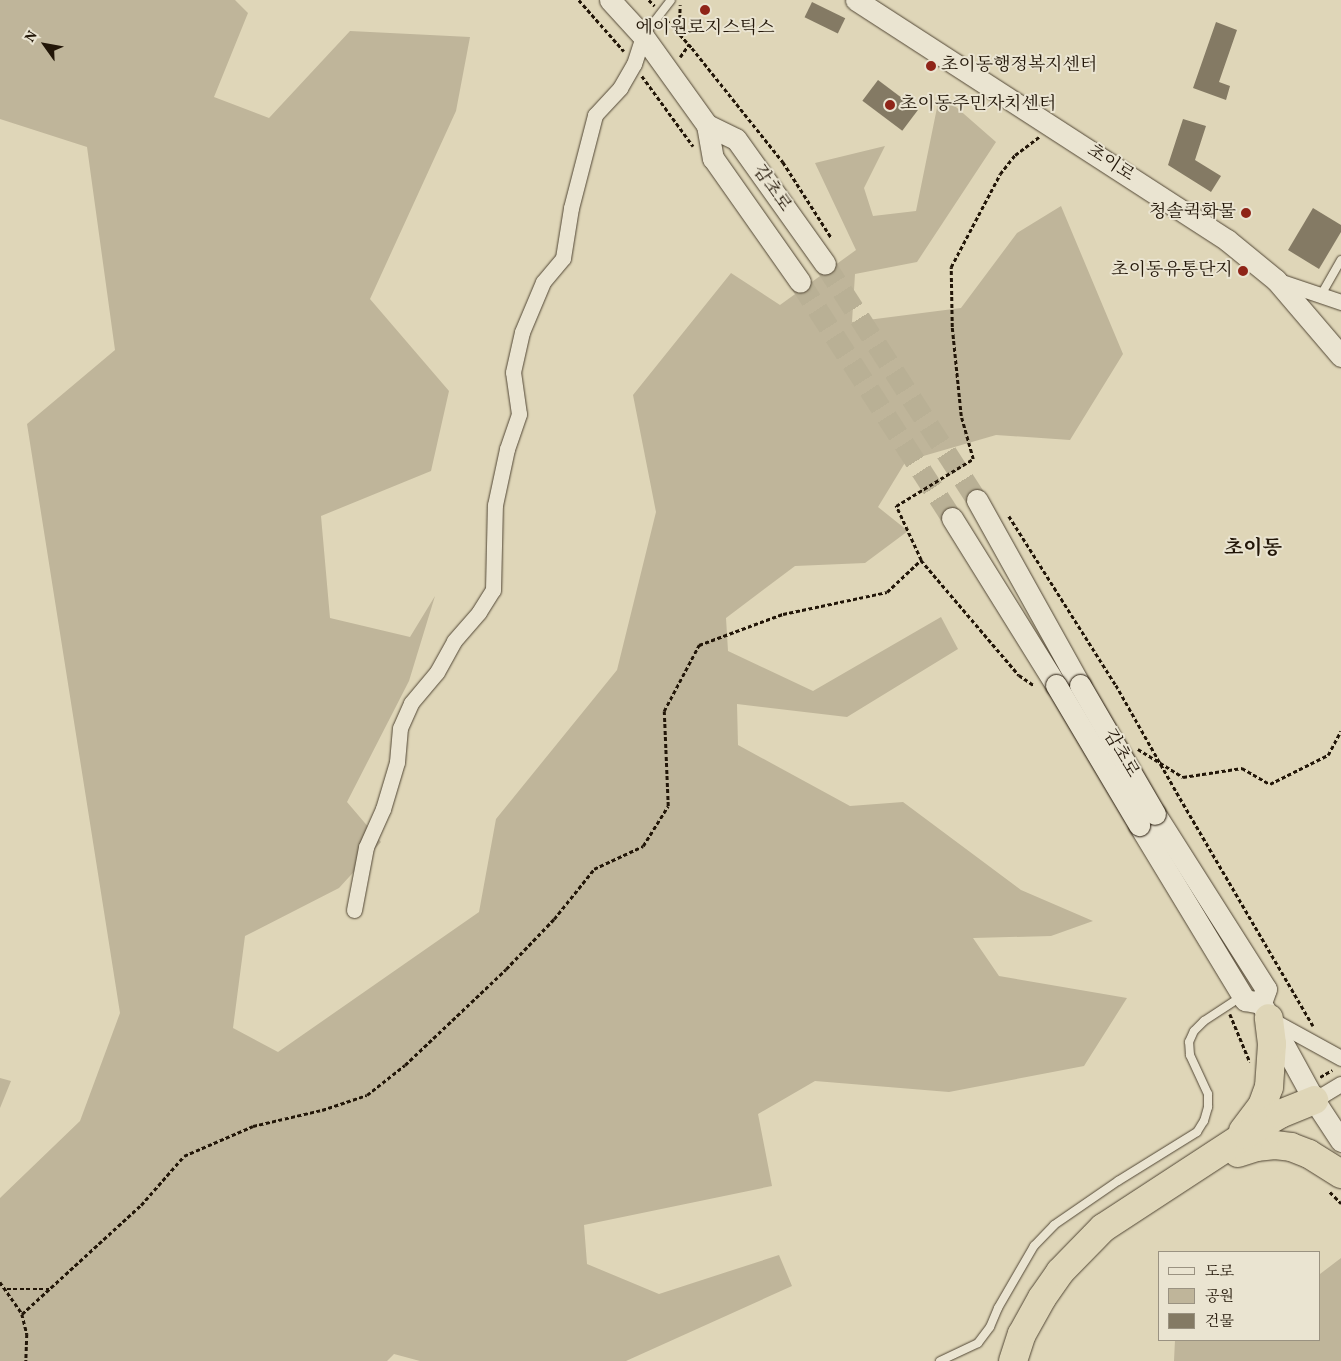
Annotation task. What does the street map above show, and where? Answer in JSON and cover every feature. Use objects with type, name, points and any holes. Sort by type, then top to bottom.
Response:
[{"type":"highway","points":[[1026,1361],[1042,1316],[1057,1291],[1097,1246],[1130,1220],[1236,1148],[1262,1106],[1269,1087],[1272,1044],[1250,1006]]},
{"type":"highway","points":[[1013,1361],[1022,1334],[1042,1298],[1083,1248],[1103,1228],[1131,1208],[1236,1148],[1283,1125],[1314,1100]]},
{"type":"highway","points":[[1236,1148],[1275,1145],[1291,1147],[1309,1154],[1341,1174]]},
{"type":"main road","name":"감초로","points":[[610,0],[643,36],[707,126],[713,158],[800,282]]},
{"type":"main road","name":"초이로","points":[[868,5],[1045,123],[1226,240],[1276,280],[1341,356]]},
{"type":"main road","name":"감초로","points":[[707,126],[736,139],[825,264]]},
{"type":"main road","name":"감초로","points":[[977,500],[1080,685],[1147,819]]},
{"type":"main road","name":"감초로","points":[[952,518],[1050,688],[1147,819],[1266,989],[1250,1006],[1341,1141]]},
{"type":"street","points":[[354,910],[366,847],[383,809],[397,762],[400,728],[411,703],[437,672],[454,640],[479,612],[493,590],[495,505],[507,449],[519,414],[514,372],[522,332],[543,282],[563,258],[571,208],[595,115],[620,88],[634,64],[643,36]]},
{"type":"street","points":[[1276,280],[1341,302]]},
{"type":"street","points":[[1250,1006],[1341,1058]]},
{"type":"street","points":[[1314,1100],[1341,1084]]},
{"type":"lane","points":[[643,36],[672,0]]},
{"type":"lane","points":[[1321,295],[1341,260]]},
{"type":"lane","points":[[940,1361],[978,1343],[990,1328],[998,1308],[1034,1246],[1054,1225],[1134,1170],[1197,1132],[1204,1122],[1208,1107],[1208,1094],[1190,1055],[1190,1042],[1194,1031],[1204,1021],[1250,1006]]},
{"type":"path","points":[[579,0],[617,42],[697,151]]},
{"type":"path","points":[[649,0],[680,34],[783,162],[830,237]]},
{"type":"path","points":[[680,34],[678,23],[680,3],[683,0]]},
{"type":"path","points":[[1045,123],[1040,136],[1015,155],[1000,174],[951,267],[952,327],[961,416],[973,459],[896,506],[921,560],[1018,675],[1050,688]]},
{"type":"path","points":[[1009,516],[1116,685],[1306,1016],[1317,1031]]},
{"type":"path","points":[[22,1314],[142,1205],[184,1156],[253,1126],[322,1110],[367,1095],[404,1065],[506,969],[554,919],[594,869],[643,846],[668,806],[664,711],[699,645],[783,614],[887,592],[921,560]]},
{"type":"path","points":[[1134,746],[1183,777],[1242,768],[1270,784],[1328,755],[1341,731]]},
{"type":"path","points":[[1250,1006],[1247,1051],[1252,1068]]},
{"type":"path","points":[[0,1282],[7,1289],[22,1314],[27,1334],[26,1361]]},
{"type":"path","points":[[7,1289],[50,1288]]},
{"type":"green space","points":[[0,0],[235,0],[248,13],[214,97],[269,118],[350,31],[470,37],[456,111],[370,299],[449,391],[431,471],[321,516],[330,618],[410,637],[435,596],[409,681],[347,802],[381,842],[339,888],[245,936],[233,1028],[278,1052],[479,912],[496,819],[617,670],[656,512],[633,395],[731,273],[780,305],[856,250],[815,163],[885,146],[864,188],[873,216],[916,211],[940,93],[996,142],[917,262],[855,274],[852,322],[961,308],[1017,233],[1061,206],[1123,354],[1070,440],[996,435],[906,461],[878,507],[908,531],[865,563],[795,566],[726,618],[728,651],[813,691],[941,617],[958,649],[847,717],[737,704],[738,745],[850,806],[903,802],[1021,890],[1093,921],[1051,936],[973,938],[999,976],[1127,998],[1084,1066],[949,1092],[815,1081],[758,1114],[772,1186],[584,1225],[587,1264],[659,1294],[779,1255],[792,1286],[626,1361],[420,1361],[394,1354],[387,1361],[0,1361],[0,1198],[80,1121],[120,1013],[27,424],[115,350],[87,147],[0,119]]},
{"type":"green space","points":[[0,1078],[11,1081],[0,1108]]},
{"type":"green space","points":[[1341,1258],[1341,1361],[1174,1361],[1175,1341],[1321,1341],[1321,1273]]},
{"type":"building","points":[[812,2],[845,18],[838,33],[805,17]]},
{"type":"building","points":[[1216,22],[1237,30],[1219,82],[1230,86],[1226,100],[1193,88]]},
{"type":"building","name":"초이동주민자치센터","points":[[878,80],[918,110],[902,131],[862,101]]},
{"type":"building","points":[[1183,119],[1206,126],[1195,160],[1221,176],[1211,192],[1168,165]]},
{"type":"building","points":[[1313,208],[1341,225],[1341,232],[1319,269],[1288,250]]},
{"type":"tunnel","points":[[825,264],[977,500]]},
{"type":"tunnel","points":[[800,282],[952,518]]},
{"type":"place","name":"에이원로지스틱스","points":[[705,10]]},
{"type":"place","name":"초이동행정복지센터","points":[[931,66]]},
{"type":"place","name":"초이동주민자치센터","points":[[890,105]]},
{"type":"place","name":"청솔퀵화물","points":[[1246,213]]},
{"type":"place","name":"초이동유통단지","points":[[1243,271]]},
{"type":"district","name":"초이동","points":[[1253,549]]}]
